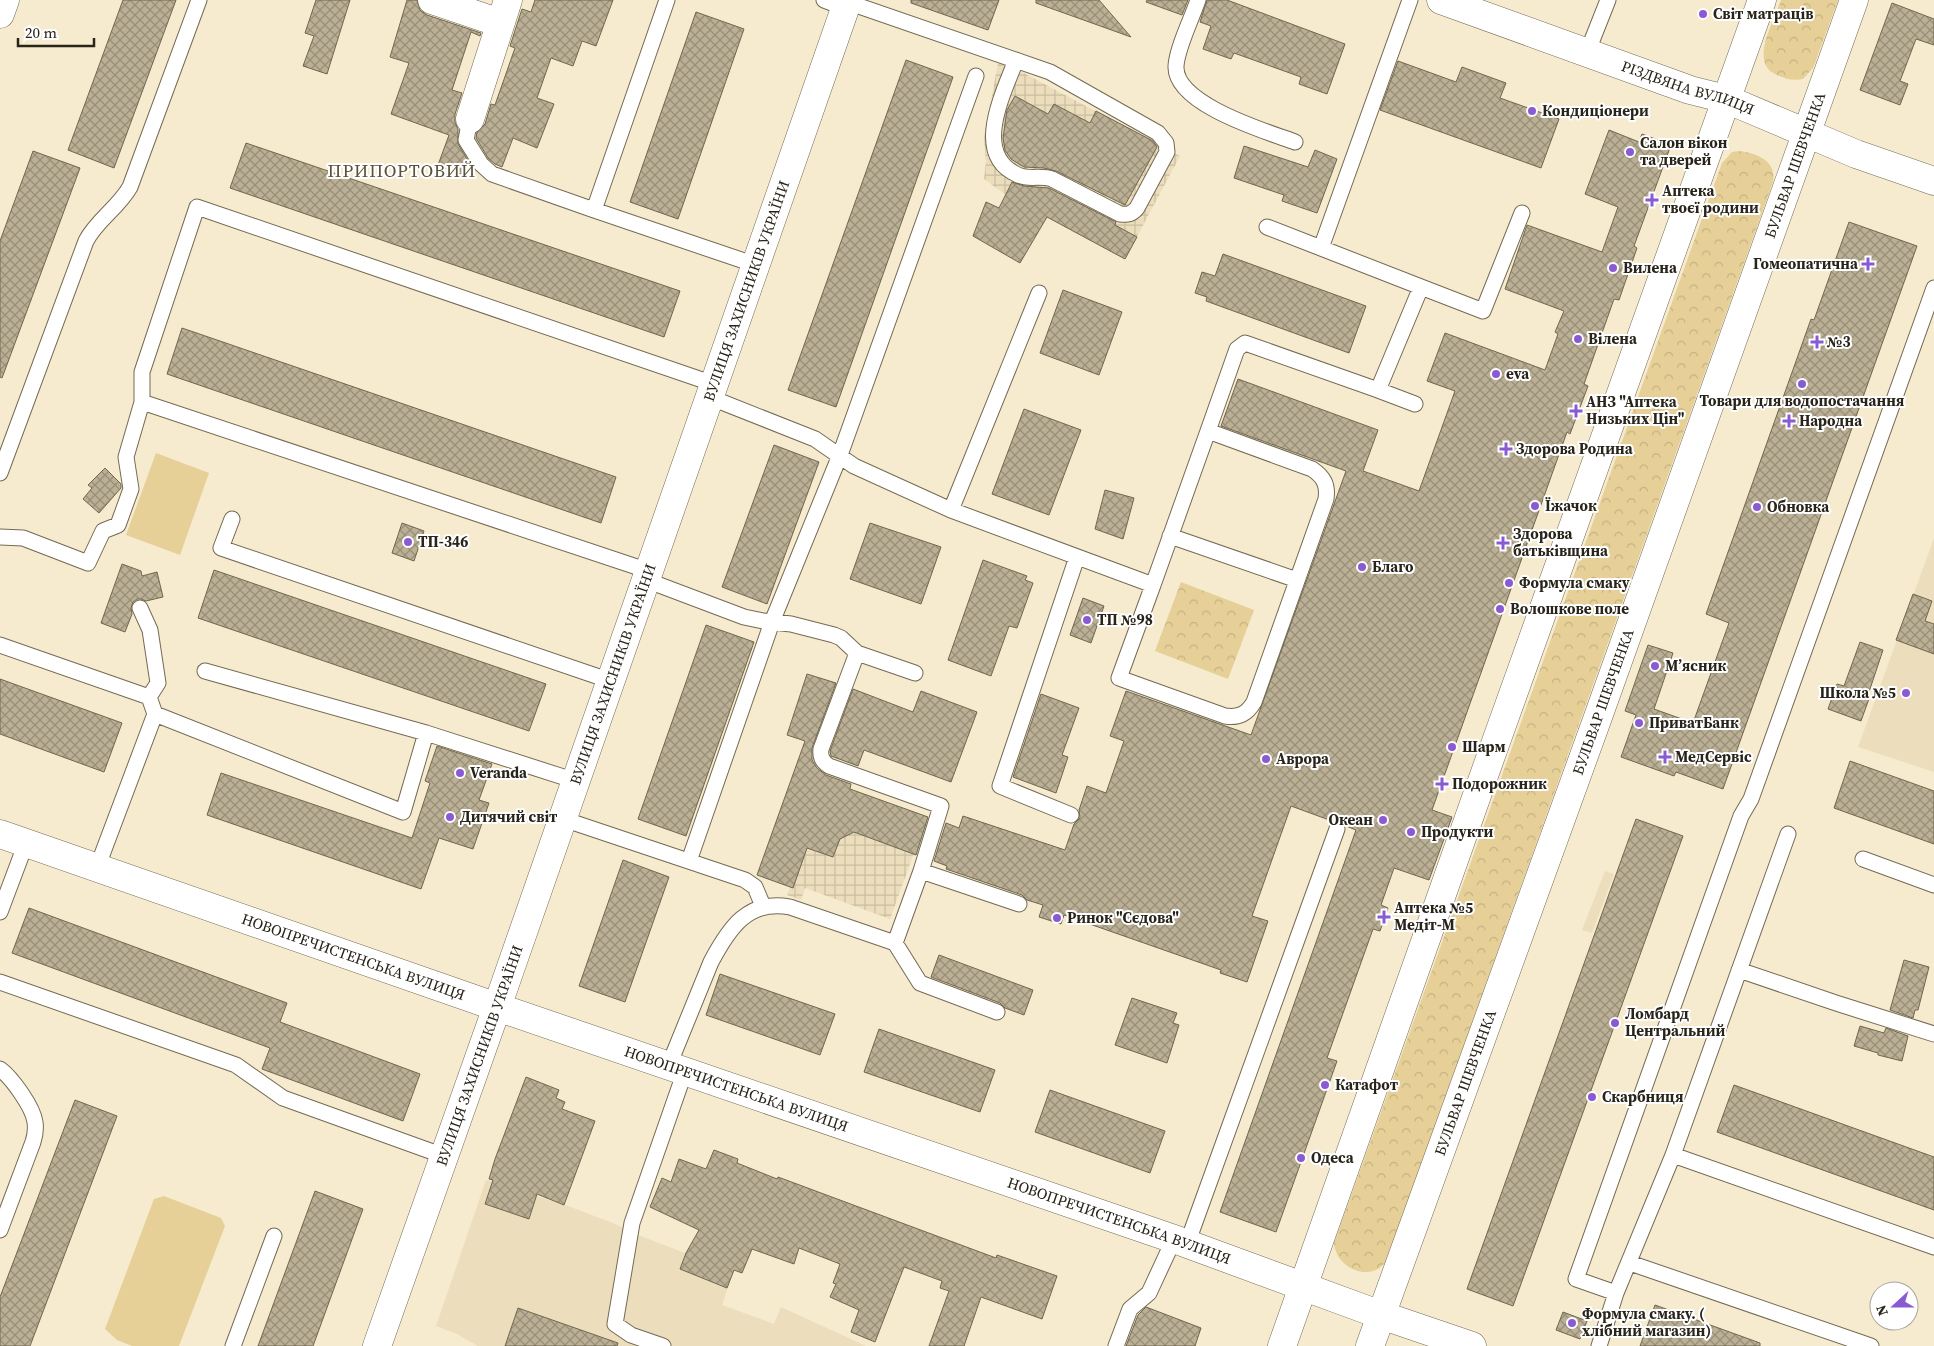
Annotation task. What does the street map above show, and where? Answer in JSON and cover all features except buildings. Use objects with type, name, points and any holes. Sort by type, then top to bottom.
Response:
[{"type":"street","points":[[0,14],[5,0]]},
{"type":"street","points":[[432,0],[504,12],[470,120]]},
{"type":"street","name":"РІЗДВЯНА ВУЛИЦЯ","points":[[1441,0],[1690,90],[1726,99],[1856,154],[1934,181]]},
{"type":"street","points":[[1282,1346],[1762,0]]},
{"type":"street","name":"БУЛЬВАР ШЕВЧЕНКА","points":[[1370,1346],[1598,717],[1854,0]]},
{"type":"street","name":"ВУЛИЦЯ ЗАХИСНИКІВ УКРАЇНИ","points":[[377,1346],[756,265],[841,2]]},
{"type":"street","name":"НОВОПРЕЧИСТЕНСЬКА ВУЛИЦЯ","points":[[0,834],[1181,1242],[1472,1346]]},
{"type":"lane","points":[[0,473],[86,241],[94,228],[117,206],[130,187],[199,0]]},
{"type":"lane","points":[[594,210],[667,0]]},
{"type":"lane","points":[[1198,0],[1178,56],[1176,68],[1178,79],[1184,89],[1193,97],[1234,119],[1294,142]]},
{"type":"lane","points":[[1321,248],[1410,0]]},
{"type":"lane","points":[[1587,53],[1608,0]]},
{"type":"lane","points":[[841,2],[1016,60],[1050,72],[1163,137],[1167,148],[1165,157],[1133,213],[1120,214],[1052,179],[1044,176],[1021,177],[1007,168],[999,157],[994,144],[992,130],[995,116],[1016,60]]},
{"type":"lane","points":[[689,861],[772,622],[840,455],[976,76]]},
{"type":"lane","points":[[470,120],[466,140],[481,164],[492,174],[756,265]]},
{"type":"lane","points":[[0,538],[23,538],[88,563],[103,531],[118,525],[131,490],[126,457],[142,402],[142,372],[197,207],[712,391],[815,439],[861,470],[951,510],[1153,585]]},
{"type":"lane","points":[[1267,228],[1483,311],[1522,213]]},
{"type":"lane","points":[[1378,390],[1421,287]]},
{"type":"lane","points":[[1616,1293],[1576,1279],[1934,288]]},
{"type":"lane","points":[[951,510],[1039,293]]},
{"type":"lane","points":[[1208,431],[1312,470],[1320,474],[1328,490],[1254,702],[1249,710],[1242,715],[1234,717],[1225,716],[1119,678],[1237,349],[1245,343],[1415,404]]},
{"type":"lane","points":[[142,402],[648,576],[744,617],[791,624],[834,635],[841,638],[857,653],[915,674]]},
{"type":"lane","points":[[232,519],[220,548],[611,680]]},
{"type":"lane","points":[[1170,536],[1297,580]]},
{"type":"lane","points":[[1071,815],[1000,786],[1076,557]]},
{"type":"lane","points":[[140,608],[150,630],[158,683],[149,697]]},
{"type":"lane","points":[[0,645],[149,697]]},
{"type":"lane","points":[[857,653],[820,755],[829,766],[941,806],[921,872],[895,944]]},
{"type":"lane","points":[[205,671],[426,733],[576,781]]},
{"type":"lane","points":[[97,868],[155,714],[149,697]]},
{"type":"lane","points":[[155,714],[403,812],[426,733]]},
{"type":"lane","points":[[562,819],[751,883],[759,893],[763,906]]},
{"type":"lane","points":[[1116,1346],[1130,1309],[1151,1290],[1181,1242],[1337,829]]},
{"type":"lane","points":[[1599,1346],[1616,1293],[1673,1155],[1788,834]]},
{"type":"lane","points":[[0,912],[26,843]]},
{"type":"lane","points":[[1863,859],[1934,885]]},
{"type":"lane","points":[[921,872],[1018,904]]},
{"type":"lane","points":[[663,1346],[631,1335],[615,1324],[632,1223],[677,1068],[711,962],[740,920],[750,911],[776,904],[790,907],[895,944],[920,983],[997,1012]]},
{"type":"lane","points":[[1739,970],[1934,1034]]},
{"type":"lane","points":[[0,982],[236,1065],[283,1098],[444,1156]]},
{"type":"lane","points":[[0,1230],[34,1142],[36,1128],[30,1108],[10,1079],[1,1070]]},
{"type":"lane","points":[[1673,1155],[1934,1247]]},
{"type":"lane","points":[[233,1346],[274,1236]]},
{"type":"lane","points":[[1630,1262],[1871,1346]]},
{"type":"shaded area","points":[[998,63],[1018,70],[1180,156],[1125,259],[1006,195],[984,179],[986,161],[984,138]]},
{"type":"shaded area","name":"Школа №5","points":[[1934,538],[1934,772],[1858,747]]},
{"type":"shaded area","points":[[795,769],[927,817],[890,919],[805,888],[801,900],[787,895],[790,887]]},
{"type":"shaded area","points":[[1605,871],[1614,874],[1592,933],[1582,930]]},
{"type":"shaded area","points":[[486,1180],[568,1206],[613,1223],[638,1235],[685,1253],[687,1251],[734,1270],[722,1305],[774,1324],[781,1307],[866,1346],[478,1346],[457,1334],[436,1326]]},
{"type":"green space","points":[[1781,0],[1838,0],[1813,68],[1803,79],[1783,78],[1769,69],[1764,62],[1764,52],[1769,30]]},
{"type":"green space","points":[[1739,151],[1759,156],[1769,163],[1772,169],[1773,182],[1387,1260],[1373,1271],[1364,1272],[1356,1270],[1341,1260],[1336,1252],[1334,1243],[1722,163],[1732,152]]},
{"type":"green space","points":[[156,453],[209,473],[180,555],[126,535]]},
{"type":"green space","points":[[1181,582],[1254,610],[1228,679],[1155,651]]},
{"type":"green space","points":[[164,1196],[221,1218],[225,1226],[179,1346],[132,1346],[117,1340],[105,1329],[154,1199]]},
{"type":"place","name":"Світ матраців","points":[[1703,14]]},
{"type":"place","name":"Кондиціонери","points":[[1532,111]]},
{"type":"place","name":"Салон вікон та дверей","points":[[1630,152]]},
{"type":"place","name":"Аптека твоєї родини","points":[[1652,200]]},
{"type":"place","name":"Гомеопатична","points":[[1868,264]]},
{"type":"place","name":"Вилена","points":[[1613,268]]},
{"type":"place","name":"Вілена","points":[[1578,339]]},
{"type":"place","name":"№3","points":[[1817,342]]},
{"type":"place","name":"eva","points":[[1496,374]]},
{"type":"place","name":"Товари для водопостачання","points":[[1802,384]]},
{"type":"place","name":"АНЗ \"Аптека Низьких Цiн\"","points":[[1576,411]]},
{"type":"place","name":"Народна","points":[[1789,421]]},
{"type":"place","name":"Здорова Родина","points":[[1506,449]]},
{"type":"place","name":"Їжачок","points":[[1535,506]]},
{"type":"place","name":"Обновка","points":[[1757,507]]},
{"type":"place","name":"ТП-346","points":[[408,542]]},
{"type":"place","name":"Здорова батьківщина","points":[[1503,543]]},
{"type":"place","name":"Благо","points":[[1362,567]]},
{"type":"place","name":"Формула смаку","points":[[1509,583]]},
{"type":"place","name":"Волошкове поле","points":[[1500,609]]},
{"type":"place","name":"ТП №98","points":[[1087,620]]},
{"type":"place","name":"Мʼясник","points":[[1655,666]]},
{"type":"place","name":"Школа №5","points":[[1906,693]]},
{"type":"place","name":"ПриватБанк","points":[[1639,723]]},
{"type":"place","name":"Шарм","points":[[1452,747]]},
{"type":"place","name":"МедСервіс","points":[[1665,757]]},
{"type":"place","name":"Аврора","points":[[1266,759]]},
{"type":"place","name":"Veranda","points":[[460,773]]},
{"type":"place","name":"Подорожник","points":[[1442,784]]},
{"type":"place","name":"Дитячий світ","points":[[450,817]]},
{"type":"place","name":"Океан","points":[[1383,820]]},
{"type":"place","name":"Продукти","points":[[1411,832]]},
{"type":"place","name":"Аптека №5 Медіт-М","points":[[1384,917]]},
{"type":"place","name":"Ринок \"Сєдова\"","points":[[1057,918]]},
{"type":"place","name":"Ломбард Центральний","points":[[1615,1023]]},
{"type":"place","name":"Катафот","points":[[1325,1085]]},
{"type":"place","name":"Скарбниця","points":[[1592,1097]]},
{"type":"place","name":"Одеса","points":[[1301,1158]]},
{"type":"place","name":"Формула смаку. ( хлібний магазин)","points":[[1572,1323]]},
{"type":"district","name":"ПРИПОРТОВИЙ","points":[[402,171]]}]
